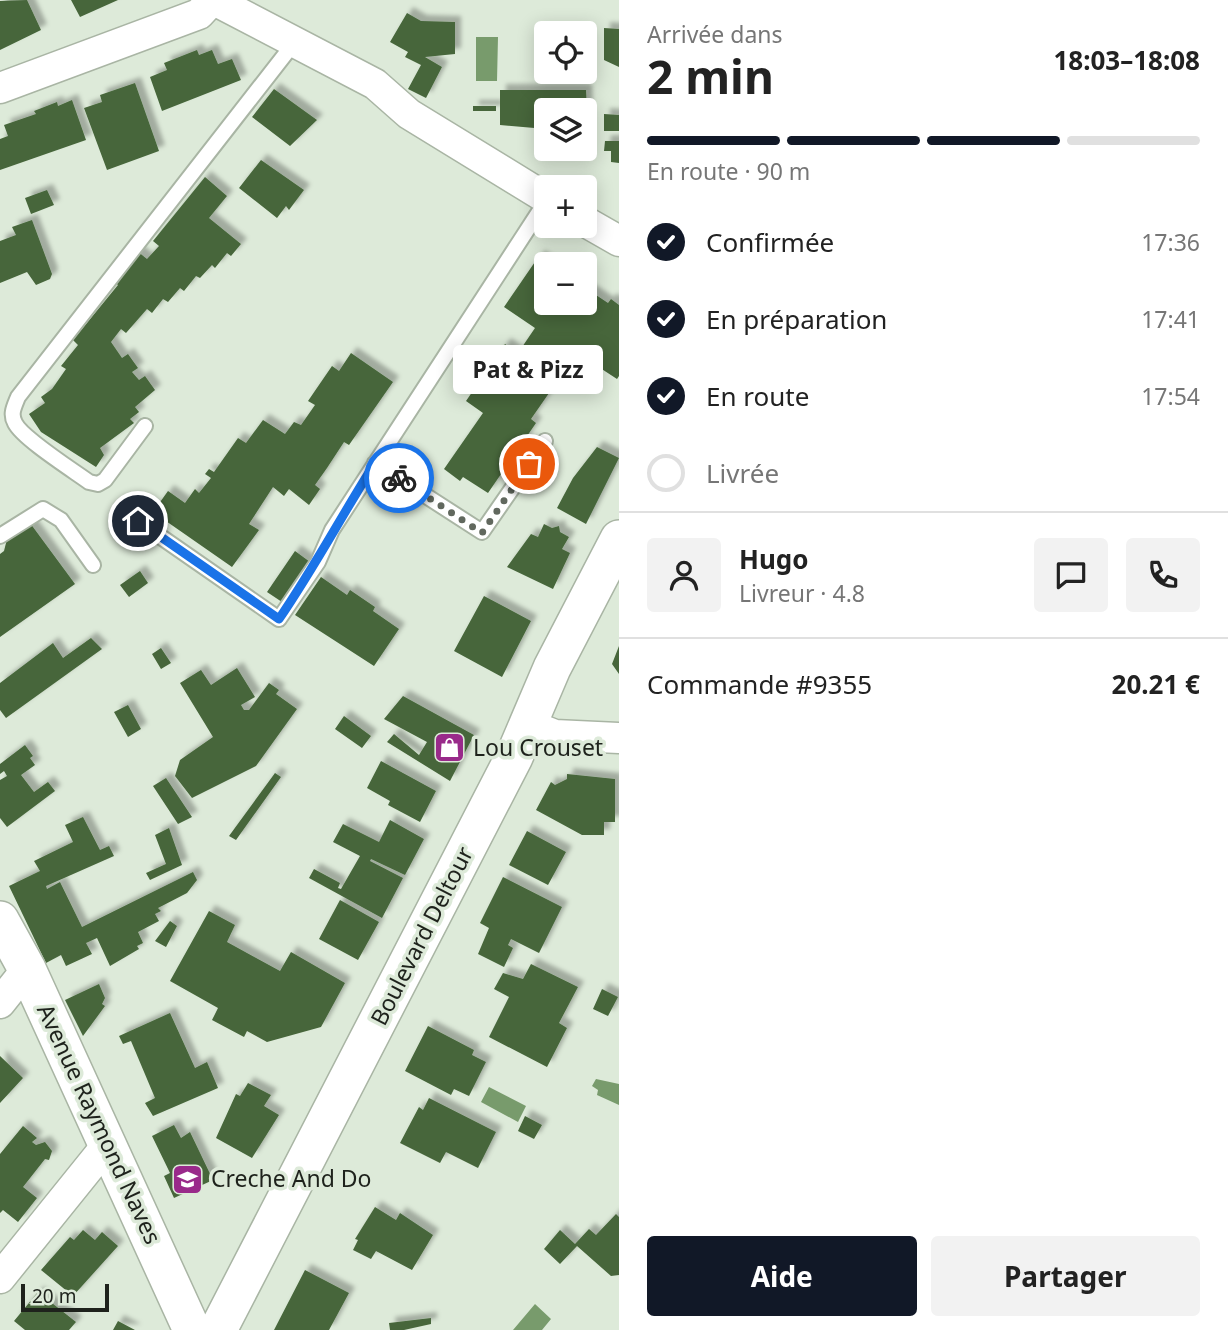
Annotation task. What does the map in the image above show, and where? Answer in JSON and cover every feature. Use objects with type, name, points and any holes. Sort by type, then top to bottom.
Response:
[{"type":"street","points":[[0,88],[199,14],[213,0],[375,83],[409,114],[534,192]]},
{"type":"street","points":[[597,228],[619,241]]},
{"type":"street","name":"Boulevard Deltour","points":[[218,1330],[254,1256],[364,1053],[390,995],[514,757],[552,667],[619,539]]},
{"type":"street","points":[[527,724],[555,735],[619,738]]},
{"type":"street","name":"Avenue Raymond Naves","points":[[0,920],[27,970],[192,1330]]},
{"type":"street","points":[[0,1003],[27,970]]},
{"type":"street","points":[[0,1278],[108,1144]]},
{"type":"lane","points":[[145,426],[105,480],[98,484],[89,482],[28,437],[15,425],[12,412],[18,397],[294,43]]},
{"type":"lane","points":[[138,521],[279,619],[318,562],[332,530],[534,218]]},
{"type":"lane","points":[[375,463],[482,533],[545,441]]},
{"type":"lane","points":[[0,536],[35,511],[43,509],[61,520],[93,565]]},
{"type":"shaded area","points":[[476,37],[498,37],[497,81],[476,81]]},
{"type":"shaded area","points":[[596,1079],[619,1084],[619,1105],[597,1095],[598,1090],[592,1086]]},
{"type":"shaded area","points":[[489,1087],[526,1106],[518,1122],[481,1102]]},
{"type":"shaded area","points":[[535,1304],[551,1319],[542,1330],[513,1330]]},
{"type":"building","points":[[27,0],[41,30],[0,50],[0,1]]},
{"type":"building","points":[[71,0],[118,0],[80,17]]},
{"type":"building","points":[[407,13],[421,21],[455,22],[455,54],[425,57],[442,67],[426,98],[408,89],[421,65],[405,57],[408,52],[390,42]]},
{"type":"building","points":[[604,28],[619,29],[619,67],[604,60]]},
{"type":"building","points":[[197,50],[199,55],[212,50],[218,64],[232,59],[241,80],[162,111],[150,77],[167,70],[164,63]]},
{"type":"building","points":[[135,83],[159,151],[107,170],[84,108],[102,102],[100,95]]},
{"type":"building","points":[[274,89],[317,120],[290,146],[252,117]]},
{"type":"building","points":[[500,90],[586,90],[586,98],[534,98],[534,128],[500,125]]},
{"type":"building","points":[[72,100],[86,140],[0,170],[0,139],[8,136],[4,125],[36,114],[34,111],[57,102],[58,106]]},
{"type":"building","points":[[473,106],[496,106],[496,111],[473,111]]},
{"type":"building","points":[[604,114],[619,115],[619,131],[604,131]]},
{"type":"building","points":[[605,141],[619,141],[619,163],[611,162],[611,151],[604,151]]},
{"type":"building","points":[[261,160],[304,190],[289,210],[286,206],[277,218],[239,188]]},
{"type":"building","points":[[205,177],[227,196],[209,218],[241,244],[231,256],[227,253],[215,268],[212,265],[200,278],[196,276],[184,291],[180,288],[168,302],[163,299],[152,313],[147,309],[126,333],[121,329],[111,342],[122,358],[128,354],[138,368],[132,372],[139,380],[145,376],[155,390],[135,407],[139,412],[130,419],[134,423],[100,448],[104,455],[96,467],[41,432],[29,414],[45,403],[41,397],[52,389],[66,369],[61,366],[78,345],[73,340],[118,285],[113,281],[137,251],[147,259],[159,246],[153,241]]},
{"type":"building","points":[[47,190],[54,205],[31,214],[25,198]]},
{"type":"building","points":[[32,220],[52,274],[50,279],[36,285],[27,272],[0,283],[0,241],[16,235],[12,227]]},
{"type":"building","points":[[534,263],[534,315],[597,315],[597,296],[608,303],[611,299],[619,305],[619,376],[617,379],[591,362],[588,366],[574,357],[531,419],[536,423],[488,493],[463,477],[460,481],[444,469],[483,413],[466,401],[505,344],[518,353],[535,328],[504,307]]},
{"type":"building","points":[[351,353],[393,382],[349,445],[344,442],[315,485],[320,489],[309,505],[289,489],[284,496],[273,487],[249,524],[259,530],[232,567],[153,512],[168,491],[185,503],[195,489],[199,493],[211,478],[205,474],[209,469],[214,472],[238,438],[246,443],[263,420],[285,434],[294,422],[301,425],[315,405],[308,401],[332,366],[339,371]]},
{"type":"building","points":[[597,447],[619,458],[586,524],[557,508],[573,478]]},
{"type":"building","points":[[30,523],[75,584],[0,637],[0,554],[4,551],[7,539]]},
{"type":"building","points":[[544,524],[552,528],[559,526],[560,532],[569,537],[562,549],[570,553],[553,589],[507,567],[531,534],[538,537]]},
{"type":"building","points":[[295,551],[310,562],[282,602],[267,592]]},
{"type":"building","points":[[140,571],[148,583],[129,597],[120,585]]},
{"type":"building","points":[[321,577],[347,595],[350,590],[375,607],[373,611],[399,629],[374,666],[295,615]]},
{"type":"building","points":[[484,596],[531,621],[502,677],[454,651]]},
{"type":"building","points":[[91,638],[102,649],[6,718],[0,710],[0,683],[53,643],[63,658]]},
{"type":"building","points":[[619,646],[619,674],[612,664]]},
{"type":"building","points":[[161,648],[171,663],[161,669],[152,654]]},
{"type":"building","points":[[237,668],[255,697],[241,705],[244,710],[249,710],[269,683],[279,690],[276,694],[297,709],[256,766],[192,798],[175,776],[180,760],[213,737],[180,683],[201,670],[211,685]]},
{"type":"building","points":[[403,696],[474,735],[450,781],[387,742],[394,734],[419,755],[427,742],[384,719]]},
{"type":"building","points":[[128,705],[141,729],[128,737],[114,712]]},
{"type":"building","points":[[344,716],[371,736],[362,748],[335,729]]},
{"type":"building","points":[[25,745],[33,756],[30,758],[35,765],[21,775],[34,792],[48,782],[55,791],[7,827],[0,818],[0,780],[7,776],[4,771],[0,774],[0,764]]},
{"type":"building","points":[[381,761],[436,791],[420,822],[388,805],[390,801],[367,788]]},
{"type":"building","points":[[275,773],[281,777],[236,840],[229,836]]},
{"type":"building","points":[[567,774],[615,779],[615,822],[604,822],[604,835],[582,835],[536,810],[551,782],[555,785],[567,779]]},
{"type":"building","points":[[166,778],[192,817],[178,824],[153,786]]},
{"type":"building","points":[[83,817],[100,850],[109,846],[114,856],[46,886],[47,889],[60,882],[82,927],[193,872],[197,880],[187,893],[158,908],[161,911],[155,914],[159,921],[138,932],[143,943],[137,946],[139,949],[110,966],[97,938],[86,943],[92,954],[66,966],[61,955],[46,963],[9,886],[40,871],[34,861],[73,842],[65,825]]},
{"type":"building","points":[[390,820],[424,839],[405,875],[371,859],[370,861],[403,878],[382,918],[309,878],[314,869],[340,883],[338,888],[341,889],[360,856],[333,842],[343,824],[379,842]]},
{"type":"building","points":[[169,828],[182,865],[150,880],[146,873],[166,864],[155,835]]},
{"type":"building","points":[[527,831],[566,852],[548,885],[509,865]]},
{"type":"building","points":[[503,877],[562,907],[539,953],[511,939],[508,945],[513,948],[504,967],[478,954],[489,928],[480,923]]},
{"type":"building","points":[[340,900],[379,922],[358,960],[319,939]]},
{"type":"building","points":[[209,911],[235,925],[227,942],[280,971],[291,952],[345,983],[321,1027],[267,1042],[247,1031],[244,1037],[212,1020],[218,1008],[170,981]]},
{"type":"building","points":[[170,921],[177,926],[166,947],[155,941]]},
{"type":"building","points":[[531,964],[578,987],[559,1023],[567,1028],[547,1067],[489,1037],[509,997],[494,989],[503,973],[523,979]]},
{"type":"building","points":[[99,984],[105,998],[102,1004],[105,1006],[83,1036],[65,1000]]},
{"type":"building","points":[[602,989],[618,997],[608,1016],[593,1009]]},
{"type":"building","points":[[170,1013],[195,1068],[207,1062],[218,1088],[153,1116],[145,1103],[155,1098],[131,1041],[123,1044],[119,1036]]},
{"type":"building","points":[[428,1026],[474,1050],[472,1055],[486,1062],[469,1096],[454,1089],[451,1095],[405,1071]]},
{"type":"building","points":[[0,1056],[23,1078],[0,1103]]},
{"type":"building","points":[[248,1083],[271,1095],[264,1106],[279,1115],[252,1158],[216,1138],[236,1094],[240,1096]]},
{"type":"building","points":[[429,1098],[496,1132],[478,1168],[446,1152],[440,1163],[400,1143],[419,1107],[423,1110]]},
{"type":"building","points":[[525,1116],[542,1125],[534,1139],[518,1131]]},
{"type":"building","points":[[174,1125],[181,1138],[190,1132],[213,1180],[174,1198],[164,1176],[170,1173],[152,1136]]},
{"type":"building","points":[[23,1126],[37,1138],[32,1142],[36,1145],[45,1142],[52,1151],[49,1160],[45,1159],[23,1187],[37,1198],[18,1222],[3,1210],[0,1213],[0,1154]]},
{"type":"building","points":[[375,1207],[396,1220],[400,1213],[433,1235],[412,1270],[376,1251],[371,1259],[353,1250],[358,1240],[355,1239]]},
{"type":"building","points":[[616,1214],[619,1217],[619,1275],[611,1276],[577,1246],[560,1264],[544,1249],[560,1230],[575,1244],[589,1229],[596,1235]]},
{"type":"building","points":[[83,1230],[95,1240],[102,1232],[118,1246],[73,1296],[41,1270],[70,1237],[74,1240]]},
{"type":"building","points":[[305,1270],[349,1293],[329,1330],[274,1330]]},
{"type":"building","points":[[38,1292],[76,1322],[69,1330],[25,1330],[14,1321]]},
{"type":"building","points":[[431,1318],[431,1324],[390,1330],[389,1323]]},
{"type":"building","points":[[118,1321],[135,1330],[113,1330]]},
{"type":"way so far","points":[[399,478],[482,533],[529,464]]},
{"type":"place","name":"Pat & Pizz","points":[[529,464]]},
{"type":"place","name":"Lou Crouset","points":[[450,748]]},
{"type":"place","name":"Creche And Do","points":[[188,1179]]},
{"type":"route","points":[[138,521],[279,619],[318,562],[332,530],[375,463],[399,478]]}]
